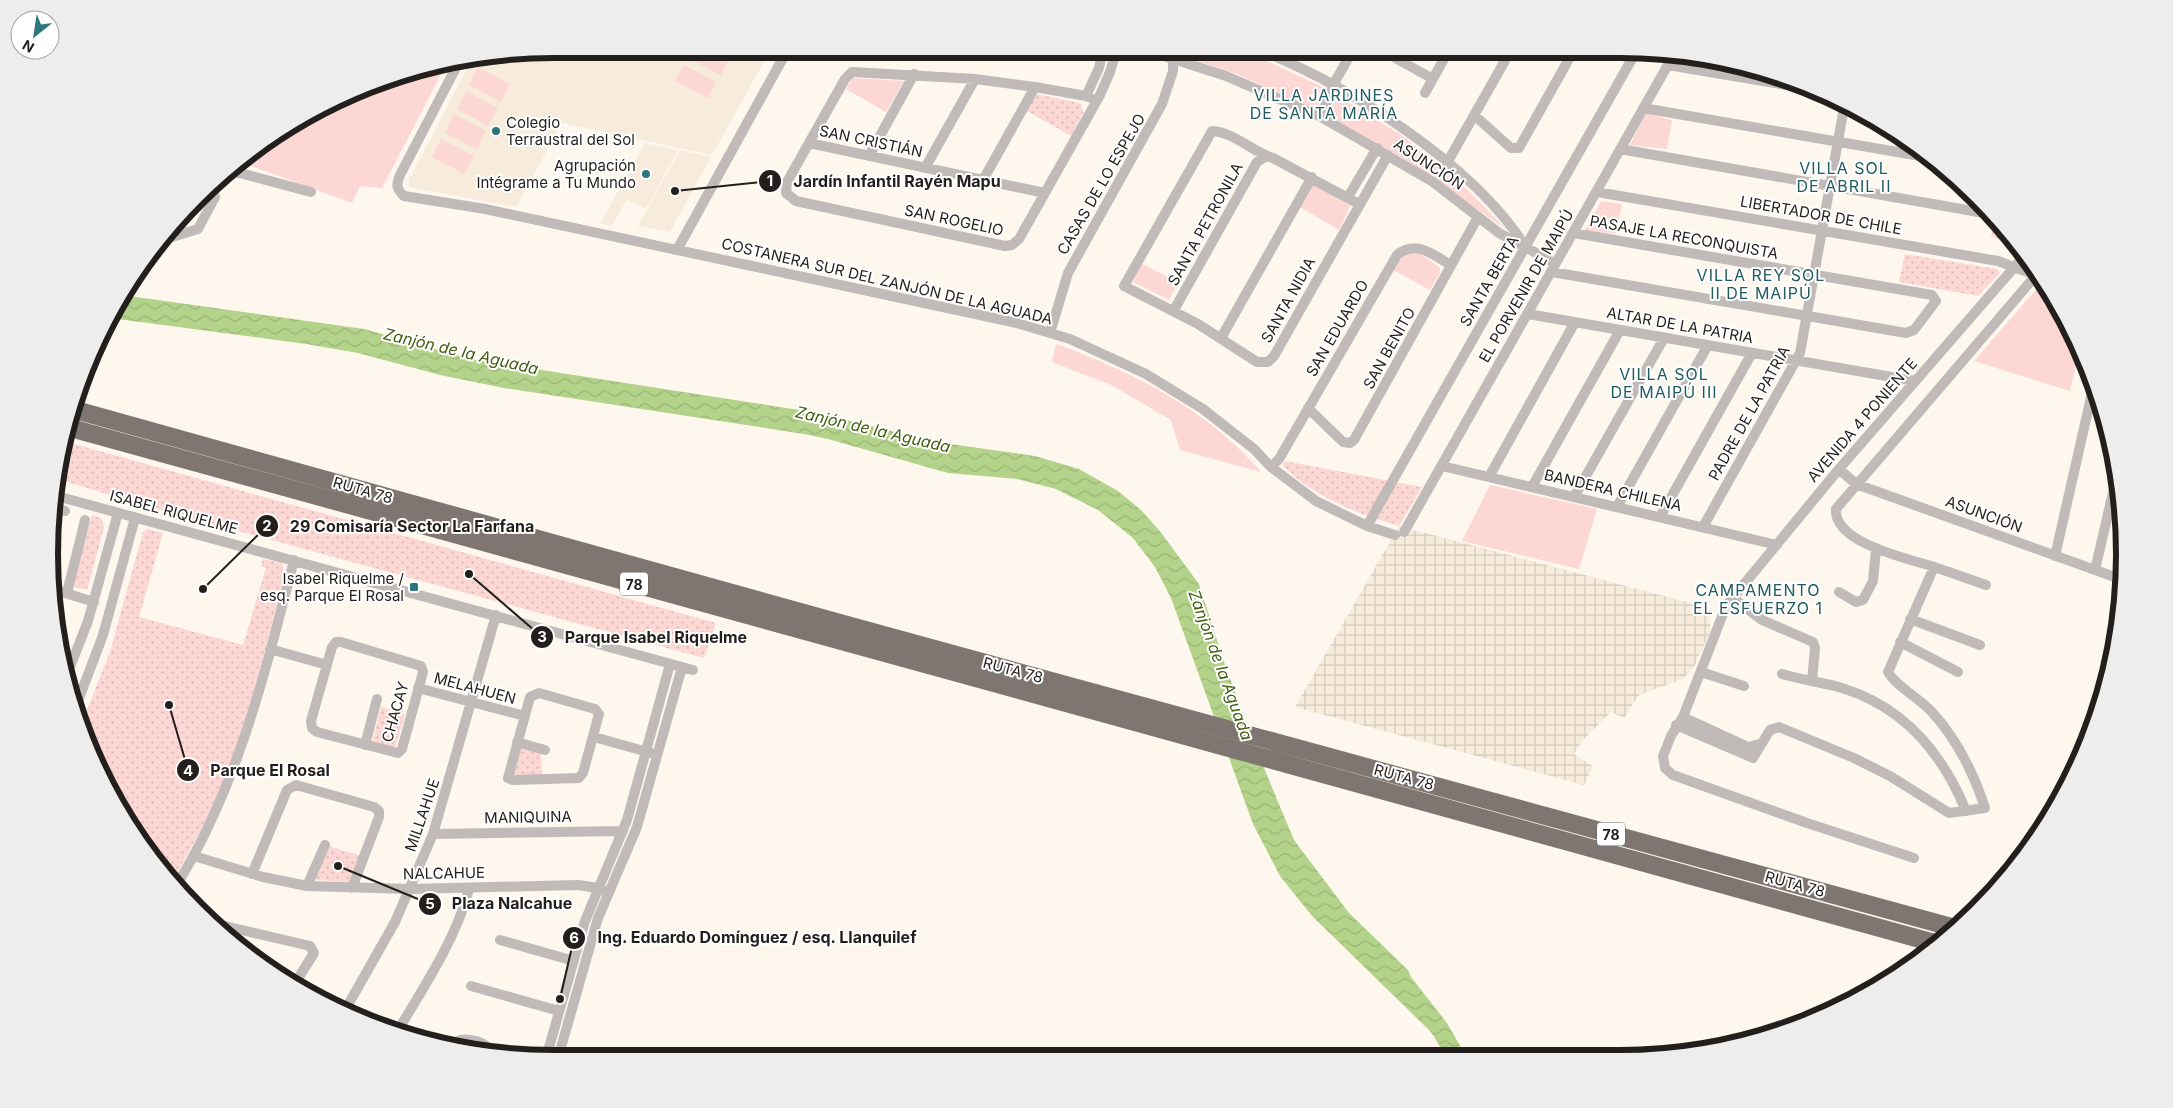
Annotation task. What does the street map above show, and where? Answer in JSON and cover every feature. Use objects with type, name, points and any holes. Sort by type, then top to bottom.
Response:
[{"type":"highway","name":"RUTA 78","points":[[79,411],[1266,740],[1947,926]]},
{"type":"highway","name":"RUTA 78","points":[[73,429],[1202,739],[1929,941]]},
{"type":"street","points":[[676,250],[783,58]]},
{"type":"street","points":[[1086,96],[1099,68],[1101,58]]},
{"type":"street","name":"SAN ROGELIO","points":[[809,143],[787,182],[786,193],[796,201],[1005,246],[1017,242],[1097,100],[1108,79],[1114,58]]},
{"type":"street","name":"CASAS DE LO ESPEJO","points":[[1050,333],[1068,273],[1160,109],[1171,78],[1173,58]]},
{"type":"street","name":"ASUNCIÓN","points":[[1183,58],[1321,117],[1433,182],[1505,236],[1550,260]]},
{"type":"street","name":"ASUNCIÓN","points":[[1276,58],[1333,85],[1386,117],[1447,163],[1494,208],[1526,247]]},
{"type":"street","points":[[1321,117],[1333,85],[1348,58]]},
{"type":"street","points":[[1395,58],[1433,79]]},
{"type":"street","points":[[1425,93],[1445,58]]},
{"type":"street","points":[[1447,163],[1506,58]]},
{"type":"street","points":[[1474,115],[1511,148],[1519,148],[1570,58]]},
{"type":"street","name":"SANTA BERTA","points":[[1367,526],[1632,58]]},
{"type":"street","name":"EL PORVENIR DE MAIPÚ","points":[[1400,533],[1442,466],[1670,61]]},
{"type":"street","points":[[1668,64],[1777,83]]},
{"type":"street","name":"COSTANERA SUR DEL ZANJÓN DE LA AGUADA","points":[[455,67],[400,174],[397,183],[398,191],[410,198],[485,209],[1017,323],[1050,333],[1122,362],[1166,385],[1229,429],[1254,449],[1271,467],[1316,501],[1367,526],[1400,533]]},
{"type":"street","points":[[809,143],[850,73],[858,71],[975,79],[1035,87],[1086,96],[1097,100]]},
{"type":"street","points":[[869,156],[914,74]]},
{"type":"street","points":[[926,168],[975,79]]},
{"type":"street","points":[[983,180],[1035,87]]},
{"type":"street","points":[[1643,108],[1914,155]]},
{"type":"street","name":"PADRE DE LA PATRIA","points":[[1703,527],[1797,360],[1807,317],[1843,111]]},
{"type":"street","name":"SANTA NIDIA","points":[[1265,157],[1253,146],[1212,131],[1124,286],[1174,310],[1257,362],[1265,363],[1272,359],[1388,155]]},
{"type":"street","name":"SAN CRISTIÁN","points":[[809,143],[1045,193]]},
{"type":"street","points":[[1348,197],[1377,148]]},
{"type":"street","points":[[1620,149],[1978,212]]},
{"type":"street","points":[[1265,157],[1273,158],[1312,177],[1359,204]]},
{"type":"street","name":"SANTA PETRONILA","points":[[1174,310],[1257,162],[1265,157]]},
{"type":"street","points":[[237,173],[311,192]]},
{"type":"street","points":[[1221,338],[1312,177]]},
{"type":"street","points":[[173,236],[198,229],[216,196],[215,192]]},
{"type":"street","name":"LIBERTADOR DE CHILE","points":[[1597,192],[1998,261],[2027,271]]},
{"type":"street","name":"SAN BENITO","points":[[1308,408],[1343,442],[1350,443],[1354,440],[1436,296],[1438,288],[1478,217]]},
{"type":"street","name":"PASAJE LA RECONQUISTA","points":[[1574,233],[1932,295],[1936,298],[1936,303],[1914,330],[1908,333],[1807,317]]},
{"type":"street","name":"SAN EDUARDO","points":[[1271,467],[1279,459],[1397,255],[1407,249],[1419,248],[1451,265]]},
{"type":"street","name":"AVENIDA 4 PONIENTE","points":[[1701,672],[1726,606],[1839,469],[2020,261]]},
{"type":"street","points":[[1552,272],[1807,317]]},
{"type":"street","points":[[1986,585],[1876,549],[1855,537],[1839,522],[1836,512],[1839,503],[2033,280]]},
{"type":"street","name":"ALTAR DE LA PATRIA","points":[[1528,314],[1915,381]]},
{"type":"street","points":[[1489,477],[1575,322]]},
{"type":"street","points":[[1532,487],[1620,330]]},
{"type":"street","points":[[1574,497],[1664,338]]},
{"type":"street","points":[[1617,507],[1708,345]]},
{"type":"street","points":[[1660,517],[1752,353]]},
{"type":"street","points":[[2055,556],[2091,399]]},
{"type":"street","name":"BANDERA CHILENA","points":[[1442,466],[1777,544]]},
{"type":"street","name":"ASUNCIÓN","points":[[1839,469],[1856,484],[2115,577]]},
{"type":"street","name":"ISABEL RIQUELME","points":[[61,497],[693,670]]},
{"type":"street","points":[[2095,570],[2112,497]]},
{"type":"street","points":[[60,509],[66,511]]},
{"type":"street","points":[[70,666],[94,602],[118,513]]},
{"type":"street","points":[[79,698],[103,635],[136,518]]},
{"type":"street","points":[[67,592],[85,520]]},
{"type":"street","points":[[1839,592],[1856,602],[1863,600],[1873,581],[1876,549]]},
{"type":"street","points":[[180,880],[194,856],[235,768],[294,560]]},
{"type":"street","points":[[1680,721],[1748,747],[1760,744],[1772,728],[1779,727],[1854,758],[1890,776],[1949,813],[1985,808],[1976,779],[1965,757],[1930,711],[1888,672],[1934,567]]},
{"type":"street","points":[[59,590],[94,602]]},
{"type":"street","points":[[1733,598],[1762,620],[1813,642],[1815,648],[1812,681]]},
{"type":"street","name":"MILLAHUE","points":[[348,1005],[380,951],[410,889],[433,834],[496,615]]},
{"type":"street","points":[[1910,619],[1980,645]]},
{"type":"street","name":"CHACAY","points":[[341,642],[420,664],[423,672],[418,688],[400,752],[395,754],[317,732],[312,728],[311,721],[333,645],[341,642]]},
{"type":"street","points":[[1900,642],[1958,672]]},
{"type":"street","points":[[270,649],[327,665]]},
{"type":"street","points":[[548,1050],[585,921],[624,831],[670,664]]},
{"type":"street","points":[[560,1050],[596,922],[637,827],[682,667]]},
{"type":"street","points":[[1744,686],[1701,672],[1663,756],[1665,768],[1673,775],[1807,824],[1914,858]]},
{"type":"street","points":[[1782,674],[1859,694],[1889,709],[1903,719],[1936,753],[1950,775],[1966,811]]},
{"type":"street","name":"MELAHUEN","points":[[418,688],[524,716]]},
{"type":"street","name":"MELAHUEN","points":[[537,693],[595,709],[599,718],[594,737],[582,775],[577,779],[509,779],[508,774],[530,697],[537,693]]},
{"type":"street","points":[[365,745],[377,699]]},
{"type":"street","points":[[594,737],[657,755]]},
{"type":"street","points":[[517,742],[545,750]]},
{"type":"street","points":[[252,874],[287,790],[290,786],[296,785],[374,807],[378,811],[379,817],[352,888]]},
{"type":"street","name":"MANIQUINA","points":[[433,834],[624,831]]},
{"type":"street","points":[[307,886],[325,845]]},
{"type":"street","name":"NALCAHUE","points":[[194,856],[252,874],[307,886],[410,889],[578,885],[598,888],[608,893]]},
{"type":"street","points":[[400,1026],[442,953],[464,906],[469,888]]},
{"type":"street","points":[[226,926],[306,944],[313,949],[313,956],[298,979]]},
{"type":"street","points":[[500,940],[574,960]]},
{"type":"street","points":[[471,986],[559,1011]]},
{"type":"street","points":[[456,1041],[461,1038],[483,1045]]},
{"type":"shaded area","name":"Colegio Terraustral del Sol","points":[[554,58],[766,58],[712,155],[562,123],[516,207],[409,187],[409,180],[469,65],[522,59]]},
{"type":"shaded area","points":[[688,58],[727,58],[729,59],[721,75]]},
{"type":"shaded area","points":[[1188,58],[1260,58],[1325,88],[1317,111],[1237,74]]},
{"type":"shaded area","points":[[684,65],[716,82],[708,98],[675,81]]},
{"type":"shaded area","points":[[478,67],[510,84],[501,102],[469,85]]},
{"type":"shaded area","points":[[443,70],[382,188],[360,186],[352,203],[247,164],[278,141],[334,109],[394,84]]},
{"type":"shaded area","points":[[853,78],[904,81],[886,112],[846,89]]},
{"type":"shaded area","points":[[466,91],[498,108],[488,126],[457,109]]},
{"type":"shaded area","points":[[1037,94],[1082,105],[1083,113],[1071,136],[1027,111]]},
{"type":"shaded area","points":[[1336,94],[1404,137],[1467,189],[1506,229],[1401,157],[1328,118]]},
{"type":"shaded area","points":[[1646,113],[1672,120],[1667,149],[1630,145]]},
{"type":"shaded area","points":[[454,114],[486,131],[477,149],[445,133]]},
{"type":"shaded area","points":[[441,139],[474,156],[464,174],[432,157]]},
{"type":"shaded area","name":"Agrupación Intégrame a Tu Mundo","points":[[645,143],[678,150],[646,209],[627,199],[612,226],[600,224]]},
{"type":"shaded area","points":[[680,150],[711,157],[670,232],[638,226]]},
{"type":"shaded area","points":[[1315,185],[1350,206],[1339,230],[1298,206],[1310,186]]},
{"type":"shaded area","points":[[1601,201],[1622,204],[1616,234],[1585,230]]},
{"type":"shaded area","points":[[1993,228],[2002,239],[1991,237]]},
{"type":"shaded area","points":[[1410,252],[1421,254],[1440,268],[1440,273],[1430,290],[1393,270],[1400,259]]},
{"type":"shaded area","points":[[1905,254],[1997,269],[2000,273],[1978,296],[1899,282]]},
{"type":"shaded area","points":[[1142,264],[1178,282],[1169,300],[1133,282]]},
{"type":"shaded area","points":[[2038,288],[2077,362],[2070,391],[1974,361]]},
{"type":"shaded area","points":[[1056,344],[1140,380],[1193,411],[1217,429],[1261,472],[1180,450],[1171,420],[1111,385],[1052,362]]},
{"type":"shaded area","points":[[70,443],[716,623],[704,658],[136,503],[63,481]]},
{"type":"shaded area","points":[[1285,461],[1422,487],[1399,526],[1337,503],[1295,477],[1283,466]]},
{"type":"shaded area","points":[[1490,485],[1597,509],[1579,569],[1462,541]]},
{"type":"shaded area","points":[[92,515],[101,518],[104,528],[87,590],[72,586]]},
{"type":"shaded area","points":[[1399,526],[1713,609],[1709,619],[1711,630],[1695,665],[1683,679],[1639,695],[1624,718],[1611,712],[1582,741],[1574,754],[1593,766],[1584,785],[1295,707]]},
{"type":"shaded area","points":[[148,529],[163,533],[139,617],[243,645],[266,568],[261,566],[263,559],[282,563],[285,576],[251,702],[235,752],[201,830],[176,875],[141,830],[124,802],[95,744],[85,716],[110,652],[143,532]]},
{"type":"shaded area","points":[[381,707],[405,714],[395,748],[372,743]]},
{"type":"shaded area","points":[[519,747],[541,753],[542,776],[514,776],[512,771]]},
{"type":"shaded area","points":[[329,846],[361,856],[349,882],[316,880],[315,876]]},
{"type":"water","name":"Zanjón de la Aguada","points":[[130,296],[364,329],[471,359],[818,413],[936,442],[1035,456],[1079,469],[1118,491],[1141,510],[1159,530],[1199,584],[1224,662],[1254,744],[1294,840],[1349,913],[1408,970],[1411,977],[1447,1023],[1463,1050],[1442,1050],[1431,1032],[1312,916],[1280,876],[1253,824],[1171,598],[1155,567],[1133,538],[1098,510],[1056,489],[1017,479],[948,473],[828,439],[504,388],[440,375],[358,353],[306,344],[117,319]]},
{"type":"place","name":"Colegio Terraustral del Sol","points":[[496,131]]},
{"type":"place","name":"Agrupación Intégrame a Tu Mundo","points":[[646,174]]},
{"type":"place","name":"Jardín Infantil Rayén Mapu","points":[[675,191]]},
{"type":"place","name":"Parque Isabel Riquelme","points":[[469,574]]},
{"type":"place","name":"Isabel Riquelme / esq. Parque El Rosal","points":[[414,587]]},
{"type":"place","name":"29 Comisaría Sector La Farfana","points":[[203,589]]},
{"type":"place","name":"Parque El Rosal","points":[[169,705]]},
{"type":"place","name":"Plaza Nalcahue","points":[[338,866]]},
{"type":"place","name":"Ing. Eduardo Domínguez / esq. Llanquilef","points":[[560,999]]},
{"type":"district","name":"VILLA JARDINES DE SANTA MARÍA","points":[[1324,104]]},
{"type":"district","name":"VILLA SOL DE ABRIL II","points":[[1844,177]]},
{"type":"district","name":"VILLA REY SOL II DE MAIPÚ","points":[[1761,284]]},
{"type":"district","name":"VILLA SOL DE MAIPÚ III","points":[[1664,383]]},
{"type":"district","name":"CAMPAMENTO EL ESFUERZO 1","points":[[1758,599]]}]
